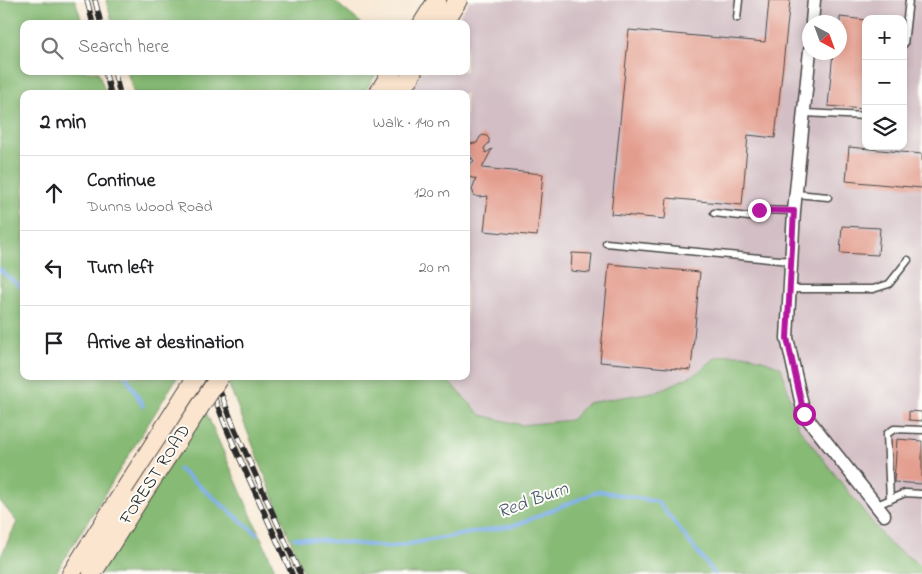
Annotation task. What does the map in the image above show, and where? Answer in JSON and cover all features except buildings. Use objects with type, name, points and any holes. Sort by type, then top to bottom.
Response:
[{"type":"street","points":[[424,20],[437,0]]},
{"type":"street","points":[[446,20],[458,0]]},
{"type":"street","points":[[813,15],[814,0]]},
{"type":"street","points":[[809,60],[794,211],[787,338],[804,414],[880,510]]},
{"type":"street","points":[[380,90],[390,75]]},
{"type":"street","points":[[401,90],[411,75]]},
{"type":"street","name":"FOREST ROAD","points":[[92,574],[133,493],[195,380]]},
{"type":"street","name":"FOREST ROAD","points":[[71,574],[217,380]]},
{"type":"lane","points":[[737,18],[739,0]]},
{"type":"lane","points":[[907,18],[909,0]]},
{"type":"lane","points":[[804,113],[862,116]]},
{"type":"lane","points":[[796,194],[828,197]]},
{"type":"lane","points":[[714,213],[749,217],[759,210],[794,211]]},
{"type":"lane","points":[[606,243],[790,262]]},
{"type":"lane","points":[[789,289],[874,289],[889,284],[908,260]]},
{"type":"lane","points":[[890,500],[887,434],[894,429],[922,430]]},
{"type":"lane","points":[[880,510],[890,500],[906,493],[922,494]]},
{"type":"shaded area","points":[[470,0],[922,0],[922,568],[889,544],[798,427],[781,367],[749,355],[715,358],[697,373],[659,391],[587,403],[571,420],[521,425],[481,415],[447,380],[470,380],[470,90],[410,90],[419,75],[470,75],[470,20],[457,20]]},
{"type":"green space","points":[[0,0],[75,0],[82,20],[20,20],[20,75],[99,75],[105,90],[20,90],[20,380],[176,380],[55,574],[0,574],[0,558],[17,522],[0,501]]},
{"type":"green space","points":[[106,0],[333,0],[357,20],[112,20]]},
{"type":"green space","points":[[128,75],[375,75],[366,90],[133,90]]},
{"type":"green space","points":[[728,355],[749,355],[781,367],[798,427],[889,544],[916,562],[922,568],[922,574],[304,574],[227,380],[447,380],[481,415],[521,425],[571,420],[587,403],[659,391],[697,373],[715,358]]},
{"type":"green space","points":[[205,410],[277,574],[99,574]]},
{"type":"waterway","name":"Red Burn","points":[[0,269],[20,286]]},
{"type":"waterway","name":"Red Burn","points":[[128,380],[143,406]]},
{"type":"waterway","name":"Red Burn","points":[[179,469],[257,534]]},
{"type":"waterway","name":"Red Burn","points":[[294,538],[391,547],[516,525],[599,491],[658,502],[715,574]]},
{"type":"railway","points":[[87,0],[92,20]]},
{"type":"railway","points":[[95,0],[100,20]]},
{"type":"railway","points":[[106,75],[110,90]]},
{"type":"railway","points":[[115,75],[119,90]]},
{"type":"railway","points":[[208,380],[228,432],[292,574]]},
{"type":"railway","points":[[216,380],[235,429],[300,574]]},
{"type":"route","points":[[759,210],[794,211],[787,338],[804,414]]}]
